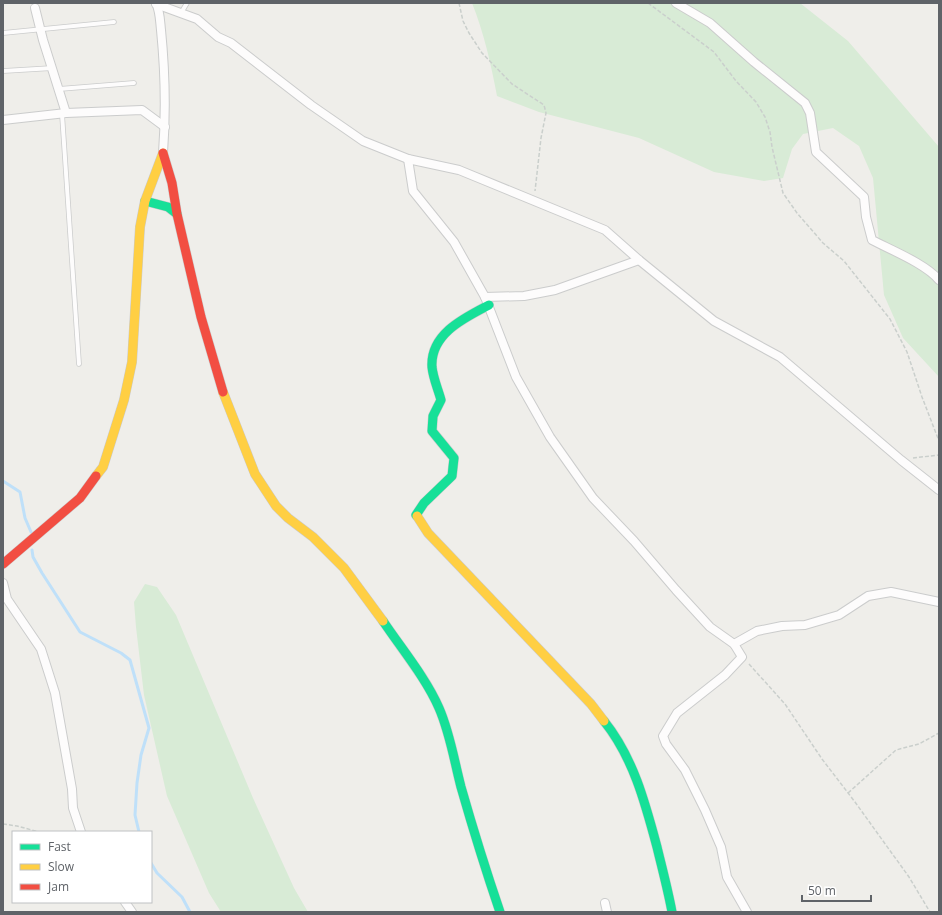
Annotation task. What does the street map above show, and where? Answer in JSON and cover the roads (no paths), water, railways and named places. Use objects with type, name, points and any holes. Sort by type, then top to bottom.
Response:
[{"type":"street","points":[[676,3],[710,23],[754,62],[805,103],[810,113],[816,152],[864,197],[866,217],[872,240],[920,265],[934,274],[939,280]]},
{"type":"street","points":[[156,4],[198,19],[218,37],[230,43],[311,105],[363,141],[408,159],[459,170],[605,230],[639,260],[714,321],[780,357],[901,460],[939,490]]},
{"type":"street","points":[[3,564],[80,498],[103,467],[124,400],[132,362],[140,227],[145,202],[163,153],[165,127],[162,43],[158,9],[156,4]]},
{"type":"street","points":[[35,8],[40,30],[59,89],[64,113]]},
{"type":"street","points":[[3,120],[64,113],[142,110],[165,127]]},
{"type":"street","points":[[163,153],[170,175],[177,214],[201,316],[212,355],[224,395],[255,474],[276,506],[288,518],[319,542],[344,568],[359,587],[429,688],[439,707],[448,730],[461,786],[500,912]]},
{"type":"street","points":[[408,159],[413,190],[454,242],[487,301],[516,377],[550,437],[593,498],[634,541],[710,627],[734,644],[742,657],[725,675],[677,714],[663,736],[666,744],[685,770],[705,810],[720,847],[728,877],[747,912]]},
{"type":"street","points":[[145,202],[168,207],[177,214]]},
{"type":"street","points":[[639,260],[555,290],[487,301],[450,328],[439,339],[433,349],[432,366],[441,400],[432,416],[432,431],[454,458],[452,476],[424,503],[416,514],[428,533],[591,704],[614,733],[627,757],[645,801],[672,912]]},
{"type":"street","points":[[3,583],[7,599],[41,649],[55,693],[72,789],[73,808],[81,831]]},
{"type":"street","points":[[734,644],[757,631],[782,626],[805,625],[839,616],[868,596],[891,592],[939,602]]},
{"type":"street","points":[[126,903],[132,912]]},
{"type":"lane","points":[[181,13],[187,3]]},
{"type":"lane","points":[[3,33],[114,22]]},
{"type":"lane","points":[[3,71],[53,68]]},
{"type":"lane","points":[[59,89],[134,83]]},
{"type":"lane","points":[[64,113],[79,364]]},
{"type":"waterway","points":[[3,481],[20,492],[25,518],[31,532]]},
{"type":"waterway","points":[[32,550],[33,557],[42,573],[80,632],[121,653],[130,660],[149,728],[141,755],[137,783],[135,815],[139,831]]},
{"type":"waterway","points":[[152,865],[157,873],[182,897],[190,912]]}]
